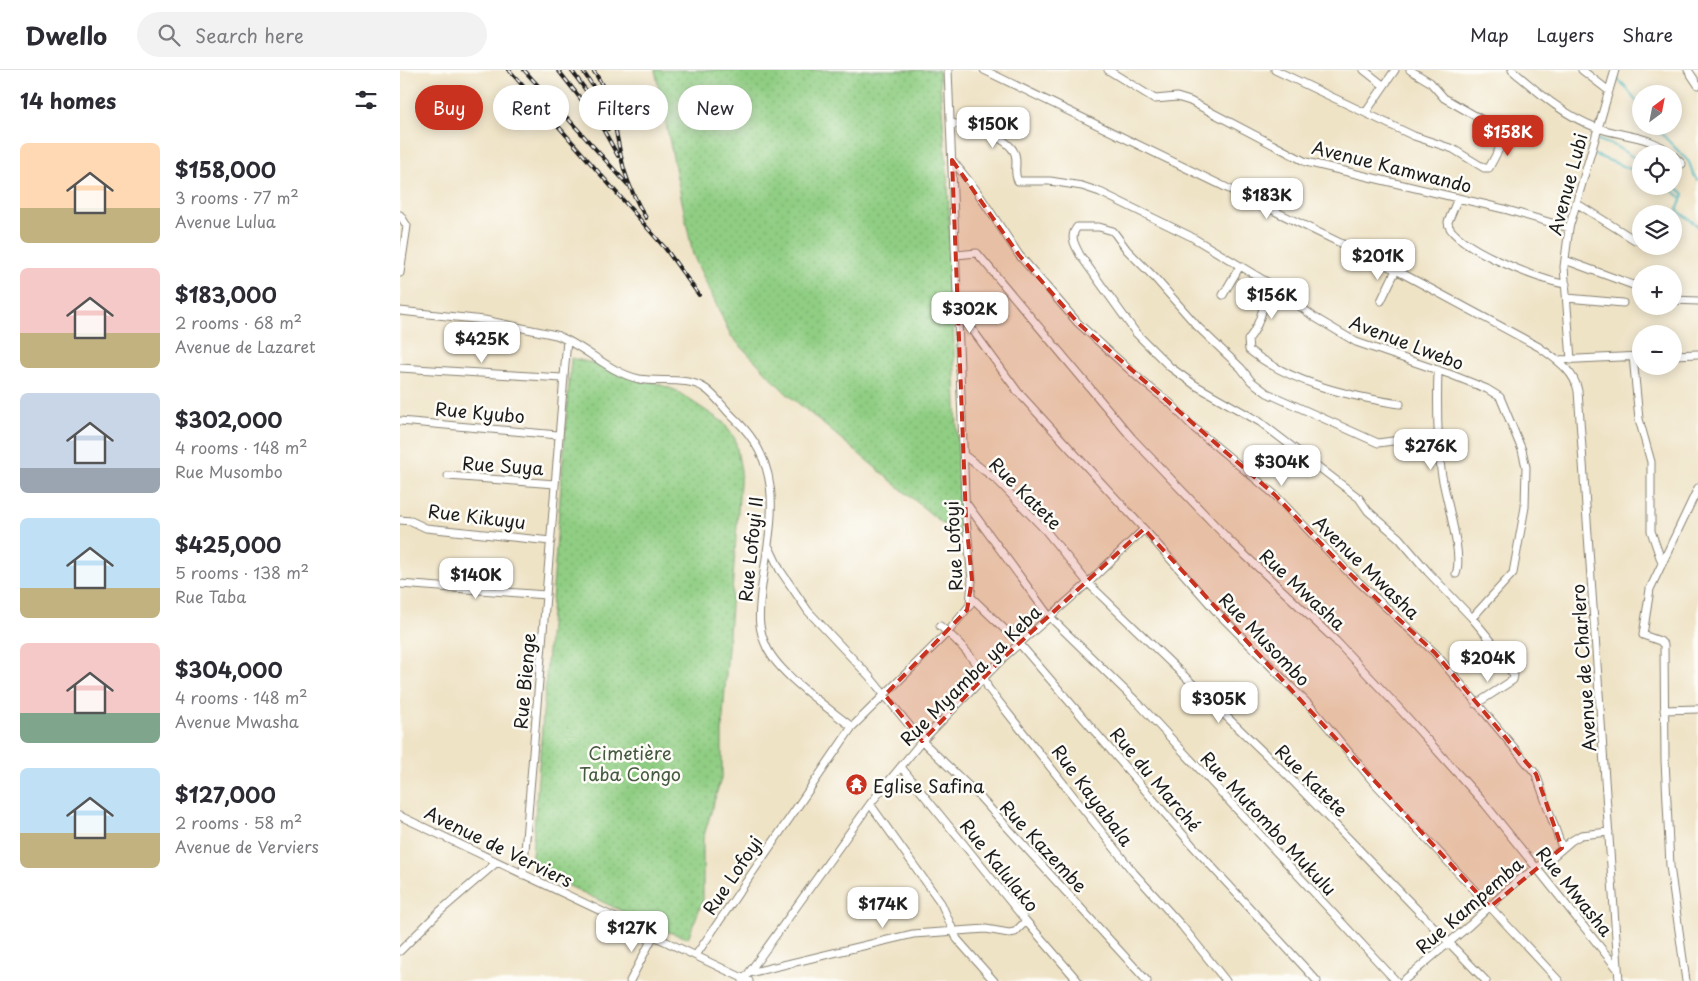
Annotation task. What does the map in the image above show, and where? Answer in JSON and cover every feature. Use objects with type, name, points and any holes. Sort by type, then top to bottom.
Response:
[{"type":"street","name":"Rue Lofoyi","points":[[696,955],[852,727],[948,632],[966,610],[972,598],[971,560],[965,503],[948,70]]},
{"type":"street","name":"Avenue de Charlero","points":[[984,70],[1396,270],[1539,347],[1557,360],[1572,376],[1578,391],[1619,981]]},
{"type":"street","name":"Avenue Kamwando","points":[[1108,70],[1155,99],[1177,97],[1190,101],[1306,162],[1458,198],[1569,228]]},
{"type":"street","points":[[1275,70],[1414,136],[1453,149],[1487,168],[1506,138],[1505,133],[1451,103],[1430,82],[1410,70]]},
{"type":"street","points":[[1364,70],[1383,86]]},
{"type":"street","points":[[1366,112],[1395,70]]},
{"type":"street","points":[[1512,70],[1561,109],[1598,128],[1644,139],[1654,145]]},
{"type":"street","points":[[1582,70],[1608,91]]},
{"type":"street","points":[[1688,70],[1698,85]]},
{"type":"street","name":"Avenue Lubi","points":[[1571,360],[1565,260],[1569,228],[1614,73]]},
{"type":"street","name":"Avenue Lwebo","points":[[951,123],[988,133],[1012,148],[1017,160],[1018,180],[1050,181],[1082,186],[1100,192],[1161,220],[1240,266],[1272,285],[1314,317],[1356,342],[1438,370],[1487,389],[1500,397],[1522,450],[1526,467],[1524,507],[1515,570],[1512,576],[1472,618]]},
{"type":"street","name":"Avenue Mwasha","points":[[952,160],[976,190],[1019,255],[1078,323],[1143,382],[1171,404],[1194,428],[1275,495],[1346,570],[1435,653],[1536,774],[1562,848]]},
{"type":"street","points":[[1458,198],[1448,222],[1450,229],[1483,254],[1547,281],[1566,284]]},
{"type":"street","points":[[1576,203],[1632,238]]},
{"type":"street","points":[[400,215],[406,223],[400,273]]},
{"type":"street","points":[[1422,437],[1378,443],[1266,393],[1251,381],[1241,368],[1198,326],[1109,229],[1077,228],[1072,237],[1080,255],[1136,333],[1160,358],[1195,385],[1260,422],[1354,494],[1368,511],[1399,538],[1472,618],[1514,675],[1513,680],[1476,704]]},
{"type":"street","name":"Rue Mwasha","points":[[956,255],[977,253],[1132,438],[1229,540],[1368,673],[1485,804],[1617,968]]},
{"type":"street","points":[[1565,260],[1632,285]]},
{"type":"street","points":[[1223,296],[1240,266]]},
{"type":"street","points":[[1381,301],[1396,270]]},
{"type":"street","points":[[1272,285],[1264,304],[1259,325],[1248,340],[1249,350],[1279,370],[1293,376],[1372,400],[1400,404]]},
{"type":"street","points":[[1567,298],[1623,304]]},
{"type":"street","points":[[1682,300],[1698,301]]},
{"type":"street","name":"Rue Musombo","points":[[958,310],[1018,392],[1144,529],[1216,611],[1312,709],[1371,779],[1559,981]]},
{"type":"street","name":"Rue Lofoyi II","points":[[400,311],[484,320],[567,340],[626,375],[639,379],[699,385],[743,426],[763,458],[772,487],[768,547],[758,607],[759,623],[768,650],[800,687],[852,727]]},
{"type":"street","name":"Rue Bienge","points":[[523,875],[562,378],[567,340]]},
{"type":"street","points":[[1682,355],[1698,354]]},
{"type":"street","points":[[1557,360],[1632,356]]},
{"type":"street","points":[[400,368],[472,374],[562,378]]},
{"type":"street","points":[[1438,370],[1437,428],[1442,472],[1456,548],[1458,567],[1456,574]]},
{"type":"street","points":[[1635,375],[1639,420],[1651,462],[1651,530],[1662,563]]},
{"type":"street","name":"Rue Kyubo","points":[[400,421],[558,435]]},
{"type":"street","name":"Rue Katete","points":[[964,455],[999,482],[1046,531],[1088,583],[1288,776],[1486,981]]},
{"type":"street","name":"Rue Suya","points":[[448,476],[555,484]]},
{"type":"street","points":[[1686,981],[1670,866],[1664,710],[1664,645],[1660,641],[1644,636],[1644,633],[1648,594],[1698,488]]},
{"type":"street","name":"Rue Mutombo Mukulu","points":[[965,503],[1050,616],[1140,705],[1396,981]]},
{"type":"street","name":"Rue Kikuyu","points":[[400,520],[411,521],[426,528],[550,541]]},
{"type":"street","name":"Rue Myamba ya Keba","points":[[746,978],[870,804],[922,741],[1019,643],[1088,583],[1144,529]]},
{"type":"street","name":"Rue Kazembe","points":[[768,547],[780,570],[808,611],[885,695],[922,741],[978,795],[1146,981]]},
{"type":"street","points":[[404,584],[546,595]]},
{"type":"street","name":"Rue du Marché","points":[[972,598],[1019,643],[1192,845],[1317,981]]},
{"type":"street","name":"Rue Kayabala","points":[[940,626],[948,632],[985,677],[988,688],[1134,874],[1182,926],[1226,981]]},
{"type":"street","points":[[1664,710],[1698,709]]},
{"type":"street","name":"Rue Kalulako","points":[[901,767],[1026,921],[1078,981]]},
{"type":"street","points":[[870,804],[941,903],[948,915],[954,933],[968,953],[994,981]]},
{"type":"street","name":"Avenue de Verviers","points":[[400,816],[746,978]]},
{"type":"street","name":"Rue Kampemba","points":[[1402,981],[1450,942],[1510,887],[1562,848],[1581,835],[1609,832]]},
{"type":"street","points":[[400,952],[439,912],[497,862]]},
{"type":"street","points":[[746,978],[902,936],[986,930],[1009,933],[1015,932],[1026,921]]},
{"type":"street","points":[[630,981],[654,935]]},
{"type":"highlighted area","points":[[952,160],[1019,255],[1078,323],[1275,495],[1346,570],[1435,653],[1536,774],[1562,848],[1490,907],[1144,529],[1003,658],[922,741],[885,695],[967,610],[972,580],[966,519]]},
{"type":"green space","points":[[655,70],[939,70],[948,184],[961,539],[786,393],[731,336],[693,255],[667,130],[668,85],[658,85]]},
{"type":"green space","name":"Cimetière Taba Congo","points":[[571,358],[614,368],[675,390],[723,422],[735,439],[741,470],[722,730],[722,775],[703,839],[703,900],[688,938],[662,930],[531,868]]},
{"type":"waterway","points":[[1506,70],[1516,78]]},
{"type":"waterway","points":[[1615,77],[1632,96]]},
{"type":"waterway","points":[[1663,135],[1689,162],[1694,176],[1698,180]]},
{"type":"waterway","points":[[1598,140],[1615,146],[1632,156]]},
{"type":"waterway","points":[[1595,155],[1632,169]]},
{"type":"waterway","points":[[1682,192],[1684,194],[1683,198]]},
{"type":"waterway","points":[[1678,195],[1682,198],[1677,210],[1698,226]]},
{"type":"railway","points":[[509,70],[665,248],[699,295]]},
{"type":"railway","points":[[524,70],[628,185]]},
{"type":"railway","points":[[558,70],[599,122],[618,156]]},
{"type":"railway","points":[[571,70],[582,85]]},
{"type":"railway","points":[[582,70],[592,85]]},
{"type":"railway","points":[[593,70],[610,105],[628,182],[646,218]]},
{"type":"place","name":"Eglise Safina","points":[[857,785]]}]
